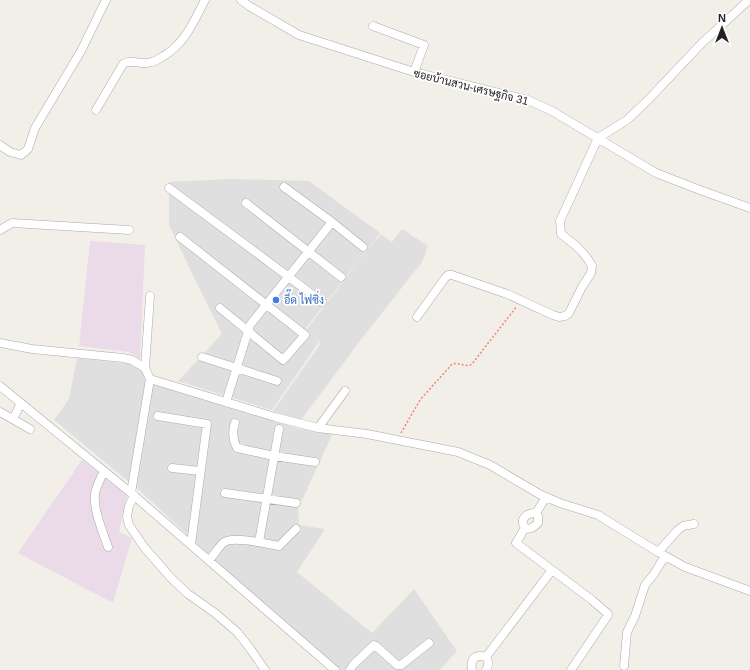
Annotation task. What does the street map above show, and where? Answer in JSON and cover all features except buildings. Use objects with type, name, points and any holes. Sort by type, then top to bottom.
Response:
[{"type":"street","points":[[0,145],[10,152],[21,155],[28,149],[35,128],[81,51],[106,0]]},
{"type":"street","points":[[96,110],[123,64],[126,61],[147,63],[157,60],[175,48],[189,32],[205,0]]},
{"type":"street","name":"ซอยบ้านสวน-เศรษฐกิจ 31","points":[[241,0],[299,35],[414,72],[528,100],[552,111],[656,173],[750,208]]},
{"type":"street","points":[[417,317],[448,275],[452,275],[506,294],[559,317],[565,316],[569,313],[590,273],[592,266],[581,250],[561,234],[560,221],[598,138],[628,120],[702,43],[750,0]]},
{"type":"street","points":[[373,26],[424,46],[414,72]]},
{"type":"street","points":[[284,187],[363,247]]},
{"type":"street","points":[[169,188],[322,302]]},
{"type":"street","points":[[246,203],[341,277]]},
{"type":"street","points":[[226,402],[250,325],[332,222]]},
{"type":"street","points":[[0,230],[12,223],[129,230]]},
{"type":"street","points":[[180,237],[305,335],[283,360],[220,308]]},
{"type":"street","points":[[150,296],[145,368],[150,379],[133,494],[127,517],[129,525],[144,547],[171,578],[188,594],[215,613],[237,632],[265,670]]},
{"type":"street","points":[[0,343],[32,349],[123,358],[132,360],[145,368]]},
{"type":"street","points":[[202,357],[277,381]]},
{"type":"street","points":[[150,379],[179,389],[318,428],[367,434],[458,452],[490,466],[546,497],[598,515],[685,567],[750,591]]},
{"type":"street","points":[[0,386],[133,494],[335,670]]},
{"type":"street","points":[[318,428],[345,391]]},
{"type":"street","points":[[13,419],[21,403]]},
{"type":"street","points":[[0,412],[30,428]]},
{"type":"street","points":[[158,416],[207,424],[191,544]]},
{"type":"street","points":[[235,423],[233,440],[237,448],[274,456],[315,462]]},
{"type":"street","points":[[259,542],[279,429]]},
{"type":"street","points":[[172,468],[200,471]]},
{"type":"street","points":[[104,471],[96,487],[94,502],[108,547]]},
{"type":"street","points":[[225,493],[267,498],[296,504]]},
{"type":"street","points":[[546,497],[536,513],[538,516],[538,523],[532,529],[526,528],[516,542],[517,544],[598,604],[608,614],[571,670]]},
{"type":"street","points":[[624,666],[627,632],[635,616],[645,585],[654,574],[662,554],[678,530],[683,526],[694,524]]},
{"type":"street","points":[[210,560],[224,542],[241,540],[279,546],[296,529]]},
{"type":"street","points":[[486,657],[552,570]]},
{"type":"street","points":[[350,670],[374,645],[399,666],[429,643]]},
{"type":"street","points":[[472,670],[471,664],[475,657],[486,657]]},
{"type":"street","points":[[486,657],[488,661],[486,670]]},
{"type":"path","points":[[397,440],[420,400],[452,364],[455,363],[467,366],[472,364],[521,300]]},
{"type":"shaded area","points":[[230,179],[309,181],[380,233],[306,328],[319,342],[272,410],[178,381],[222,334],[169,225],[169,182]]},
{"type":"shaded area","points":[[402,229],[428,246],[422,262],[363,337],[301,420],[273,411],[319,346],[320,342],[307,329],[367,250],[381,234],[392,242]]},
{"type":"shaded area","points":[[90,241],[145,245],[140,359],[129,352],[79,346]]},
{"type":"shaded area","points":[[77,358],[130,364],[158,377],[299,429],[333,433],[298,509],[299,525],[325,529],[297,572],[372,633],[414,589],[457,651],[440,670],[340,670],[264,605],[140,491],[54,420],[69,399]]},
{"type":"shaded area","points":[[82,460],[127,496],[119,532],[132,538],[113,603],[18,553]]},
{"type":"place","name":"อี๊ด ไฟซิ่ง","points":[[276,300]]}]
